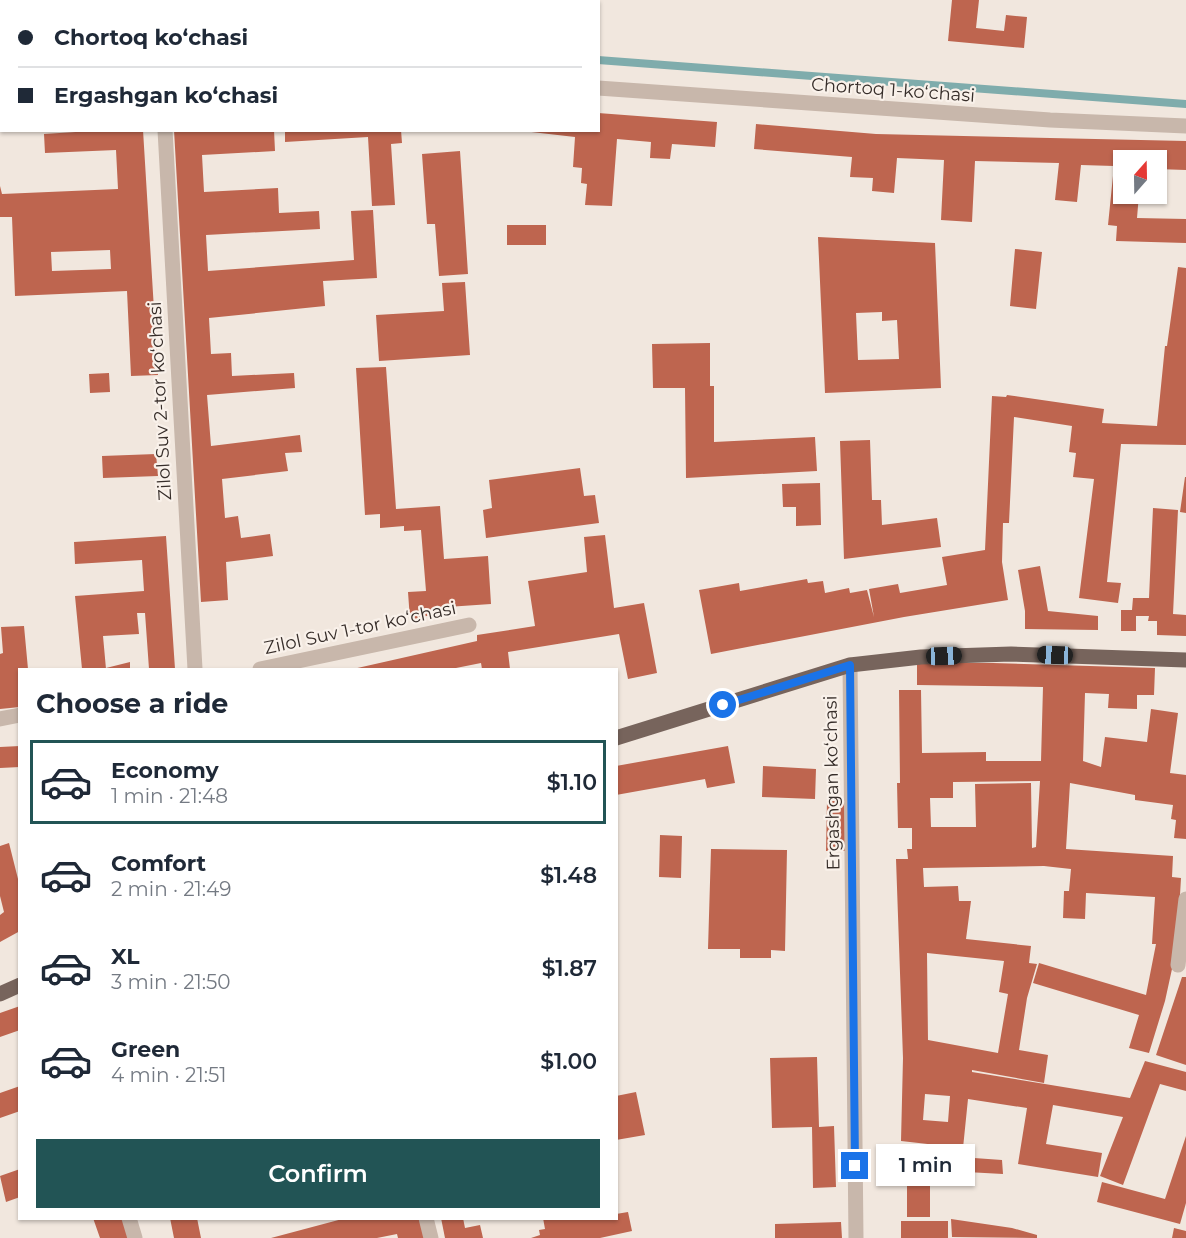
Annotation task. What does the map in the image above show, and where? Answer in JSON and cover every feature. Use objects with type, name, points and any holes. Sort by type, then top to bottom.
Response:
[{"type":"main road","points":[[618,737],[850,665],[921,657],[1011,654],[1186,660]]},
{"type":"main road","points":[[0,994],[18,986]]},
{"type":"street","name":"Chortoq 1-koʻchasi","points":[[600,88],[1038,119],[1186,126]]},
{"type":"street","name":"Zilol Suv 2-tor koʻchasi","points":[[165,132],[195,668]]},
{"type":"street","name":"Zilol Suv 1-tor koʻchasi","points":[[265,668],[469,625]]},
{"type":"street","name":"Ergashgan koʻchasi","points":[[850,665],[856,1238]]},
{"type":"street","points":[[0,719],[18,715]]},
{"type":"street","points":[[1178,965],[1186,898]]},
{"type":"street","points":[[130,1220],[135,1238]]},
{"type":"street","points":[[426,1220],[431,1238]]},
{"type":"building","points":[[952,0],[979,0],[976,28],[1004,31],[1006,15],[1027,17],[1024,48],[948,41]]},
{"type":"building","points":[[600,113],[717,122],[715,147],[672,144],[670,159],[650,158],[651,142],[617,139],[612,206],[585,205],[587,184],[581,183],[582,168],[573,167],[575,137],[531,132],[600,132]]},
{"type":"building","points":[[756,124],[876,134],[1186,141],[1186,170],[1167,169],[1167,150],[1113,150],[1113,166],[1081,165],[1077,202],[1055,200],[1059,163],[975,161],[972,222],[941,220],[944,160],[897,158],[894,193],[872,191],[873,178],[850,177],[852,157],[754,149]]},
{"type":"building","points":[[143,132],[158,375],[131,376],[127,291],[15,296],[12,217],[0,217],[0,186],[2,194],[118,189],[116,150],[45,153],[44,134]],"holes":[[[110,250],[111,269],[52,271],[51,252]]]},
{"type":"building","points":[[174,132],[274,132],[275,151],[202,155],[204,192],[278,188],[279,213],[319,211],[320,229],[206,235],[208,271],[354,260],[351,211],[373,210],[377,278],[323,281],[325,306],[209,318],[211,354],[231,353],[232,376],[294,373],[295,388],[207,395],[211,446],[300,435],[302,452],[285,453],[288,471],[222,479],[225,518],[238,516],[241,538],[270,534],[273,556],[226,562],[228,600],[201,602]]},
{"type":"building","points":[[285,132],[401,132],[402,143],[391,144],[395,205],[372,206],[368,137],[285,142]]},
{"type":"building","points":[[460,151],[468,274],[439,276],[435,224],[427,224],[422,154]]},
{"type":"building","points":[[1113,176],[1113,204],[1138,204],[1137,218],[1186,219],[1186,243],[1116,241],[1117,226],[1108,225]]},
{"type":"building","points":[[507,225],[546,225],[546,245],[507,245]]},
{"type":"building","points":[[818,237],[935,243],[941,388],[825,393]],"holes":[[[882,312],[882,321],[897,320],[899,359],[858,360],[856,313]]]},
{"type":"building","points":[[1015,249],[1042,252],[1036,309],[1010,306]]},
{"type":"building","points":[[1178,267],[1186,268],[1186,445],[1121,444],[1107,582],[1121,583],[1118,603],[1079,598],[1094,479],[1073,477],[1076,453],[1069,452],[1072,426],[1014,417],[1009,523],[1003,523],[1002,562],[1008,600],[904,617],[711,654],[699,590],[739,583],[740,591],[807,579],[808,583],[823,581],[825,593],[849,588],[850,593],[867,590],[874,617],[869,589],[898,584],[900,593],[947,585],[942,557],[985,550],[992,396],[1006,397],[1007,395],[1104,409],[1102,423],[1157,426],[1165,346],[1167,346]]},
{"type":"building","points":[[465,282],[470,355],[379,361],[376,315],[444,311],[442,283]]},
{"type":"building","points":[[710,343],[710,386],[714,386],[714,442],[815,437],[817,471],[686,478],[685,388],[653,388],[652,344]]},
{"type":"building","points":[[386,367],[396,509],[440,506],[444,559],[488,556],[491,604],[447,607],[447,611],[410,620],[408,592],[426,591],[421,530],[404,531],[404,526],[380,528],[380,514],[365,515],[356,368]]},
{"type":"building","points":[[109,373],[110,392],[90,393],[89,374]]},
{"type":"building","points":[[870,440],[872,500],[881,500],[882,525],[937,518],[941,547],[844,559],[840,441]]},
{"type":"building","points":[[156,454],[158,476],[103,478],[102,456]]},
{"type":"building","points":[[580,468],[584,496],[595,495],[599,523],[486,538],[483,510],[492,508],[489,480]]},
{"type":"building","points":[[1186,477],[1186,513],[1180,512]]},
{"type":"building","points":[[820,483],[821,525],[796,526],[796,507],[783,507],[782,484]]},
{"type":"building","points":[[1153,508],[1178,510],[1173,614],[1186,615],[1186,636],[1157,635],[1157,621],[1148,621],[1149,616],[1136,616],[1136,631],[1121,631],[1121,610],[1132,610],[1133,598],[1149,598]]},
{"type":"building","points":[[605,535],[614,608],[644,603],[657,673],[628,679],[619,634],[508,652],[510,668],[482,668],[481,663],[456,668],[357,668],[477,641],[477,635],[535,626],[528,581],[587,572],[584,537]]},
{"type":"building","points":[[166,536],[175,668],[149,668],[145,613],[137,613],[139,634],[103,636],[106,668],[82,668],[75,596],[144,591],[142,560],[75,564],[74,542]]},
{"type":"building","points":[[1040,566],[1048,611],[1098,616],[1098,630],[1025,629],[1025,611],[1018,570]]},
{"type":"building","points":[[24,626],[28,668],[18,668],[18,707],[0,709],[0,654],[3,653],[1,627]]},
{"type":"building","points":[[130,662],[130,668],[106,668]]},
{"type":"building","points":[[917,663],[1155,668],[1154,695],[1137,695],[1137,709],[1108,708],[1109,694],[1085,693],[1083,761],[1101,767],[1105,737],[1147,742],[1151,709],[1178,713],[1170,773],[1186,775],[1186,839],[1174,838],[1176,820],[1171,819],[1173,805],[1135,800],[1135,795],[1070,783],[1066,849],[1173,856],[1172,877],[1181,878],[1177,946],[1165,1001],[1149,1053],[1129,1048],[1139,1015],[1033,983],[1039,963],[1146,995],[1156,944],[1152,944],[1155,897],[1086,893],[1085,919],[1063,918],[1064,891],[1069,891],[1071,869],[1044,866],[923,868],[924,887],[958,886],[959,901],[971,901],[966,939],[1031,946],[1029,963],[1037,964],[1027,998],[1019,1050],[1048,1055],[1044,1083],[972,1070],[972,1072],[1130,1098],[1145,1061],[1186,1072],[1186,1091],[1160,1084],[1123,1185],[1100,1176],[1123,1117],[1053,1105],[1046,1144],[1102,1153],[1098,1177],[1018,1164],[1027,1108],[968,1099],[963,1148],[901,1141],[903,1058],[896,859],[908,859],[907,849],[912,849],[912,828],[898,828],[899,690],[921,690],[922,753],[986,752],[986,761],[1041,761],[1043,687],[917,685]],"holes":[[[1040,781],[1036,847],[1032,848],[1031,783],[975,784],[976,827],[931,827],[930,798],[953,798],[953,782]],[[927,953],[1004,961],[999,992],[1008,994],[998,1053],[928,1040]],[[925,1094],[950,1096],[948,1122],[923,1120]]]},
{"type":"building","points":[[18,746],[18,767],[0,768],[0,747]]},
{"type":"building","points":[[728,746],[735,783],[707,788],[705,779],[618,795],[618,766]]},
{"type":"building","points":[[763,766],[816,769],[815,799],[762,797]]},
{"type":"building","points":[[827,801],[847,801],[846,851],[826,851]]},
{"type":"building","points":[[660,835],[682,836],[681,878],[659,877]]},
{"type":"building","points":[[9,843],[18,879],[18,932],[0,942],[0,915],[4,912],[0,896],[0,846]]},
{"type":"building","points":[[711,849],[787,850],[785,951],[771,950],[771,958],[740,958],[740,949],[708,949]]},
{"type":"building","points":[[1182,977],[1186,977],[1186,1065],[1156,1055]]},
{"type":"building","points":[[18,1007],[18,1031],[0,1037],[0,1013]]},
{"type":"building","points":[[817,1057],[819,1127],[834,1126],[836,1187],[813,1188],[812,1127],[772,1128],[770,1058]]},
{"type":"building","points":[[18,1087],[18,1112],[0,1118],[0,1093]]},
{"type":"building","points":[[636,1092],[645,1135],[618,1140],[618,1096]]},
{"type":"building","points":[[1186,1136],[1186,1203],[1180,1224],[1097,1202],[1102,1182],[1165,1199]]},
{"type":"building","points":[[907,1145],[960,1150],[960,1157],[1002,1160],[1003,1174],[930,1170],[930,1217],[907,1217]]},
{"type":"building","points":[[18,1170],[18,1198],[6,1202],[0,1176]]},
{"type":"building","points":[[628,1212],[632,1231],[600,1238],[531,1238],[540,1235],[539,1230],[545,1229],[543,1220],[618,1220],[618,1214]]},
{"type":"building","points":[[951,1219],[1012,1228],[1037,1235],[1037,1238],[952,1237]]},
{"type":"building","points":[[94,1220],[128,1220],[134,1238],[100,1238]]},
{"type":"building","points":[[170,1220],[197,1220],[201,1238],[174,1238]]},
{"type":"building","points":[[338,1220],[422,1220],[426,1238],[398,1238],[397,1234],[377,1238],[271,1238]]},
{"type":"building","points":[[441,1220],[463,1220],[465,1228],[480,1225],[483,1238],[445,1238]]},
{"type":"building","points":[[901,1221],[948,1221],[948,1238],[901,1238]]},
{"type":"building","points":[[841,1222],[842,1238],[775,1238],[775,1224]]},
{"type":"building","points":[[1174,1228],[1186,1231],[1186,1238],[1172,1238]]},
{"type":"waterway","points":[[600,60],[1186,104]]},
{"type":"route","points":[[723,705],[850,665],[855,1166]]}]
